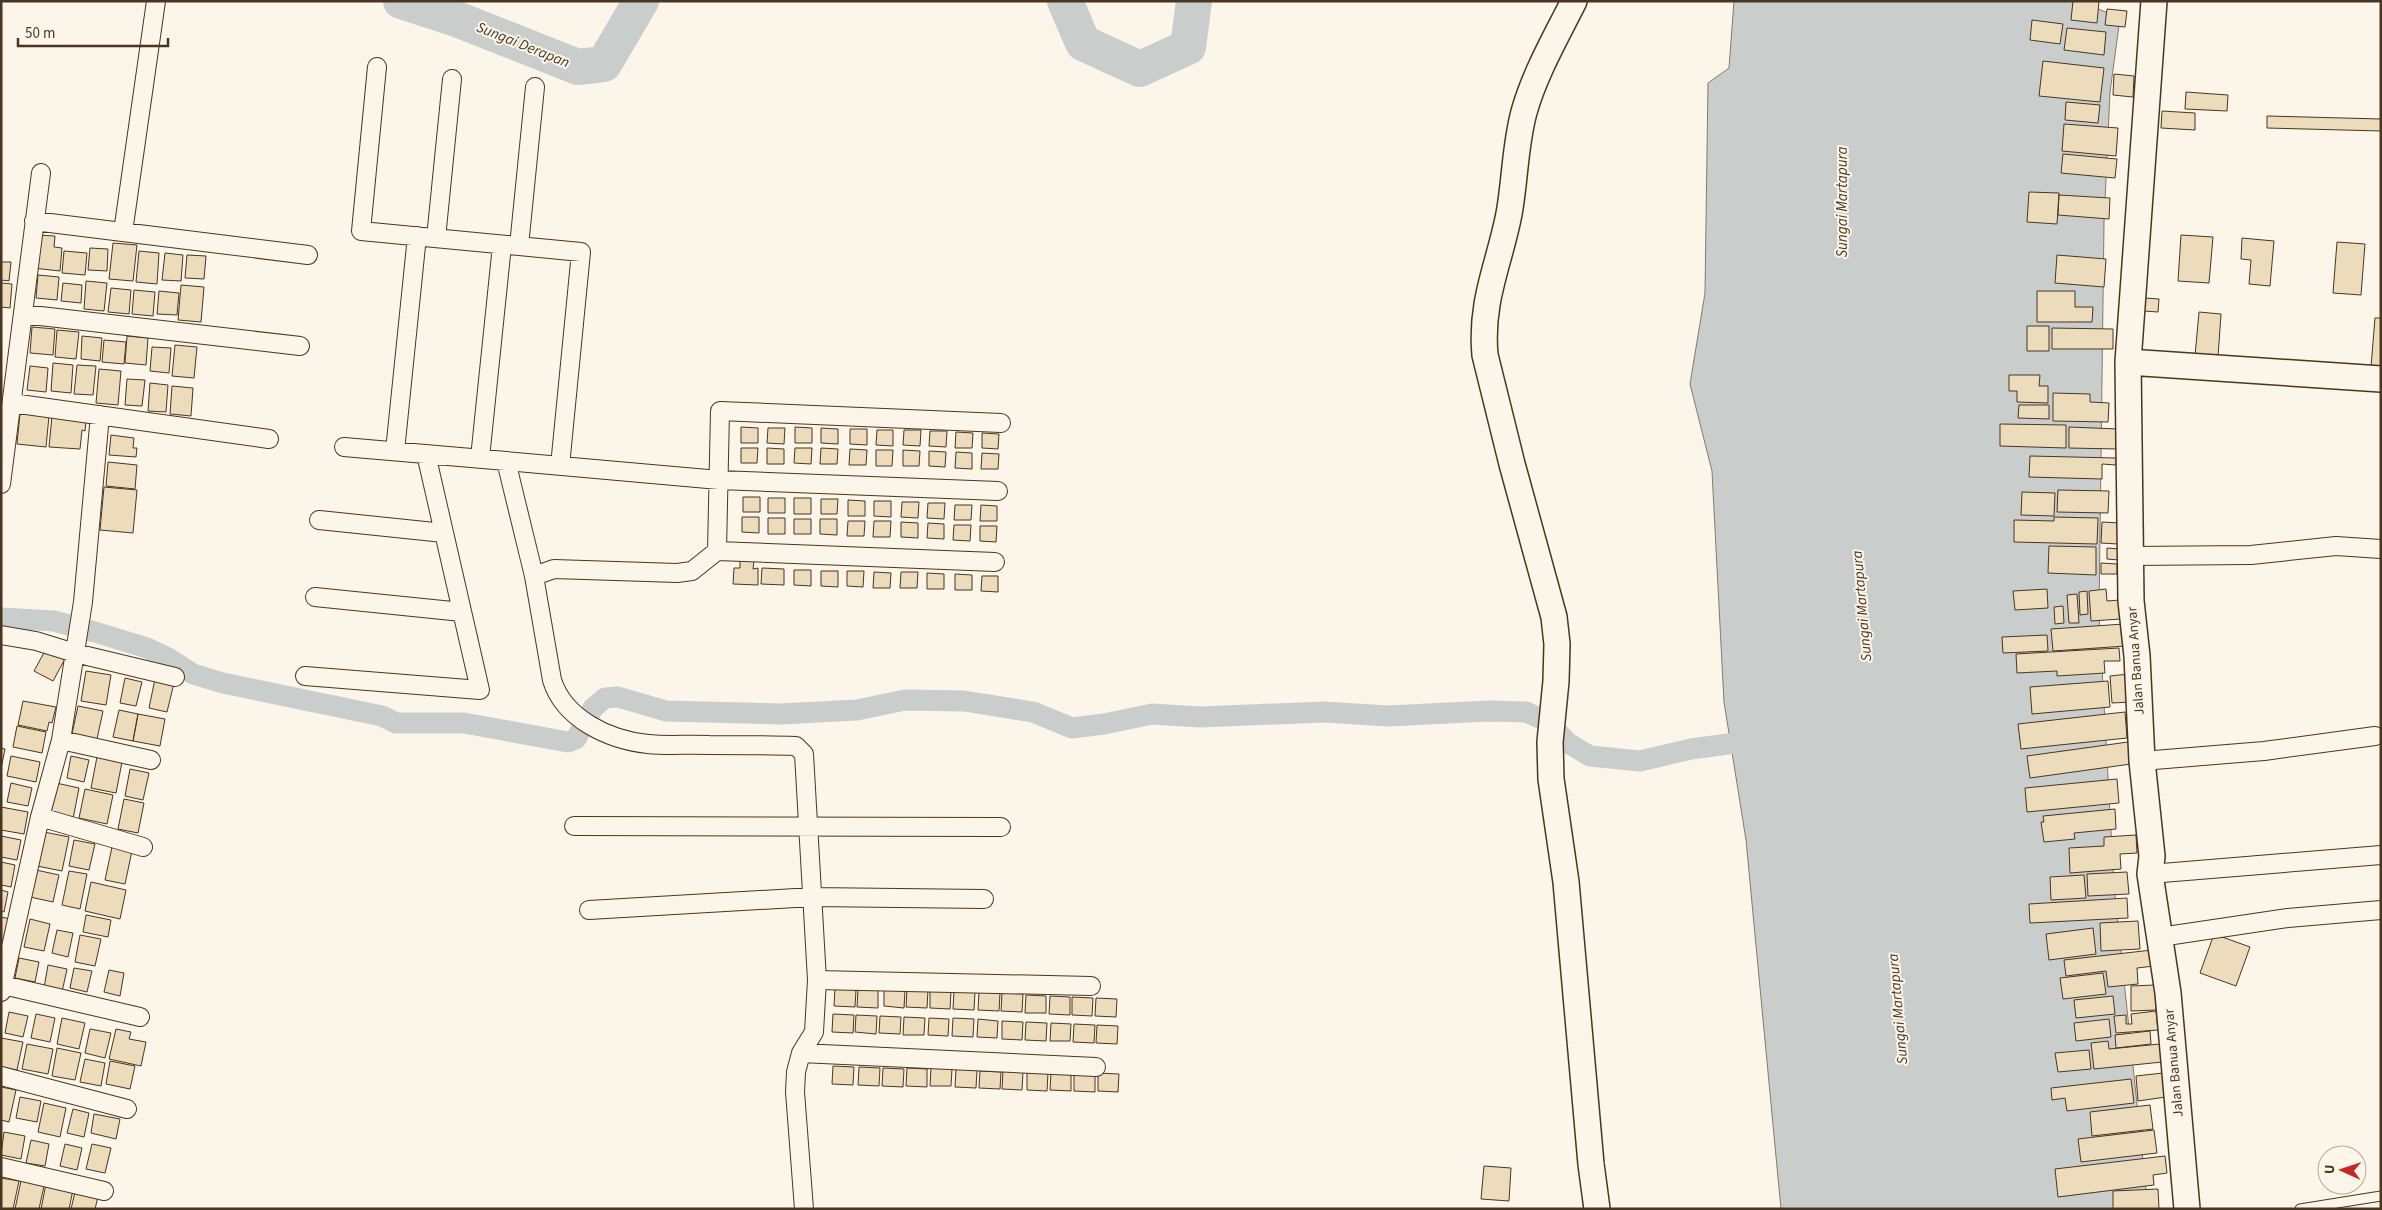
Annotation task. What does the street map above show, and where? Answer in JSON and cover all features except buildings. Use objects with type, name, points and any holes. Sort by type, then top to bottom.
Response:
[{"type":"street","points":[[123,232],[156,1]]},
{"type":"street","points":[[1574,1],[1540,71],[1523,114],[1508,214],[1490,283],[1483,339],[1485,356],[1512,464],[1554,617],[1556,681],[1550,742],[1550,779],[1565,874],[1591,1164],[1597,1209]]},
{"type":"street","name":"Jalan Banua Anyar","points":[[2154,1],[2128,362],[2130,556],[2142,761],[2152,856],[2150,874],[2168,993],[2187,1209]]},
{"type":"street","points":[[377,67],[361,231],[580,252],[560,466]]},
{"type":"street","points":[[436,238],[452,79]]},
{"type":"street","points":[[480,458],[510,245],[535,88]]},
{"type":"street","points":[[1,484],[41,172]]},
{"type":"street","points":[[34,221],[308,255]]},
{"type":"street","points":[[395,451],[417,236]]},
{"type":"street","points":[[23,314],[300,346]]},
{"type":"street","points":[[2128,362],[2381,379]]},
{"type":"street","points":[[12,403],[268,438]]},
{"type":"street","points":[[717,550],[720,411],[1001,423]]},
{"type":"street","points":[[100,415],[83,602],[61,740],[40,817],[2,989],[140,1017]]},
{"type":"street","points":[[344,447],[719,480],[998,491]]},
{"type":"street","points":[[305,676],[480,690],[426,454]]},
{"type":"street","points":[[506,461],[534,576],[556,692],[578,718],[614,737],[647,744],[796,746],[804,754],[816,980],[814,1032],[801,1053],[796,1072],[795,1092],[804,1209]]},
{"type":"street","points":[[319,520],[444,533]]},
{"type":"street","points":[[2130,556],[2251,554],[2336,546],[2381,549]]},
{"type":"street","points":[[534,576],[554,570],[677,573],[692,571],[717,550],[995,562]]},
{"type":"street","points":[[315,596],[462,612]]},
{"type":"street","points":[[1,635],[36,641],[75,653],[175,677]]},
{"type":"street","points":[[2142,761],[2264,751],[2375,736]]},
{"type":"street","points":[[61,740],[151,760]]},
{"type":"street","points":[[40,817],[143,847]]},
{"type":"street","points":[[574,826],[808,825],[1001,827]]},
{"type":"street","points":[[2150,874],[2381,855]]},
{"type":"street","points":[[589,910],[812,898],[984,899]]},
{"type":"street","points":[[2160,937],[2288,918],[2381,910]]},
{"type":"street","points":[[816,980],[1091,986]]},
{"type":"street","points":[[801,1053],[1096,1067]]},
{"type":"street","points":[[1,1076],[127,1109]]},
{"type":"street","points":[[1,1167],[104,1190]]},
{"type":"lane","points":[[2300,1209],[2381,1196]]},
{"type":"water","name":"Sungai Martapura","points":[[1734,1],[2079,1],[2120,18],[2110,92],[2104,222],[2099,614],[2114,885],[2148,1209],[1781,1209],[1746,840],[1724,702],[1712,471],[1690,384],[1705,293],[1708,83],[1729,68]]},
{"type":"waterway","name":"Sungai Derapan","points":[[401,1],[459,20],[578,67],[604,64],[641,1]]},
{"type":"waterway","name":"Sungai Derapan","points":[[1065,1],[1083,43],[1140,69],[1188,47],[1194,1]]},
{"type":"waterway","points":[[1,618],[54,621],[147,648],[170,659],[193,674],[223,683],[382,716],[396,723],[464,723],[568,742],[576,739],[593,708],[605,698],[618,697],[666,711],[781,714],[857,710],[905,700],[964,701],[1033,712],[1072,728],[1104,724],[1152,714],[1200,717],[1324,712],[1388,716],[1489,711],[1526,712],[1548,722],[1568,743],[1590,756],[1640,761],[1691,749],[1758,740]]}]
